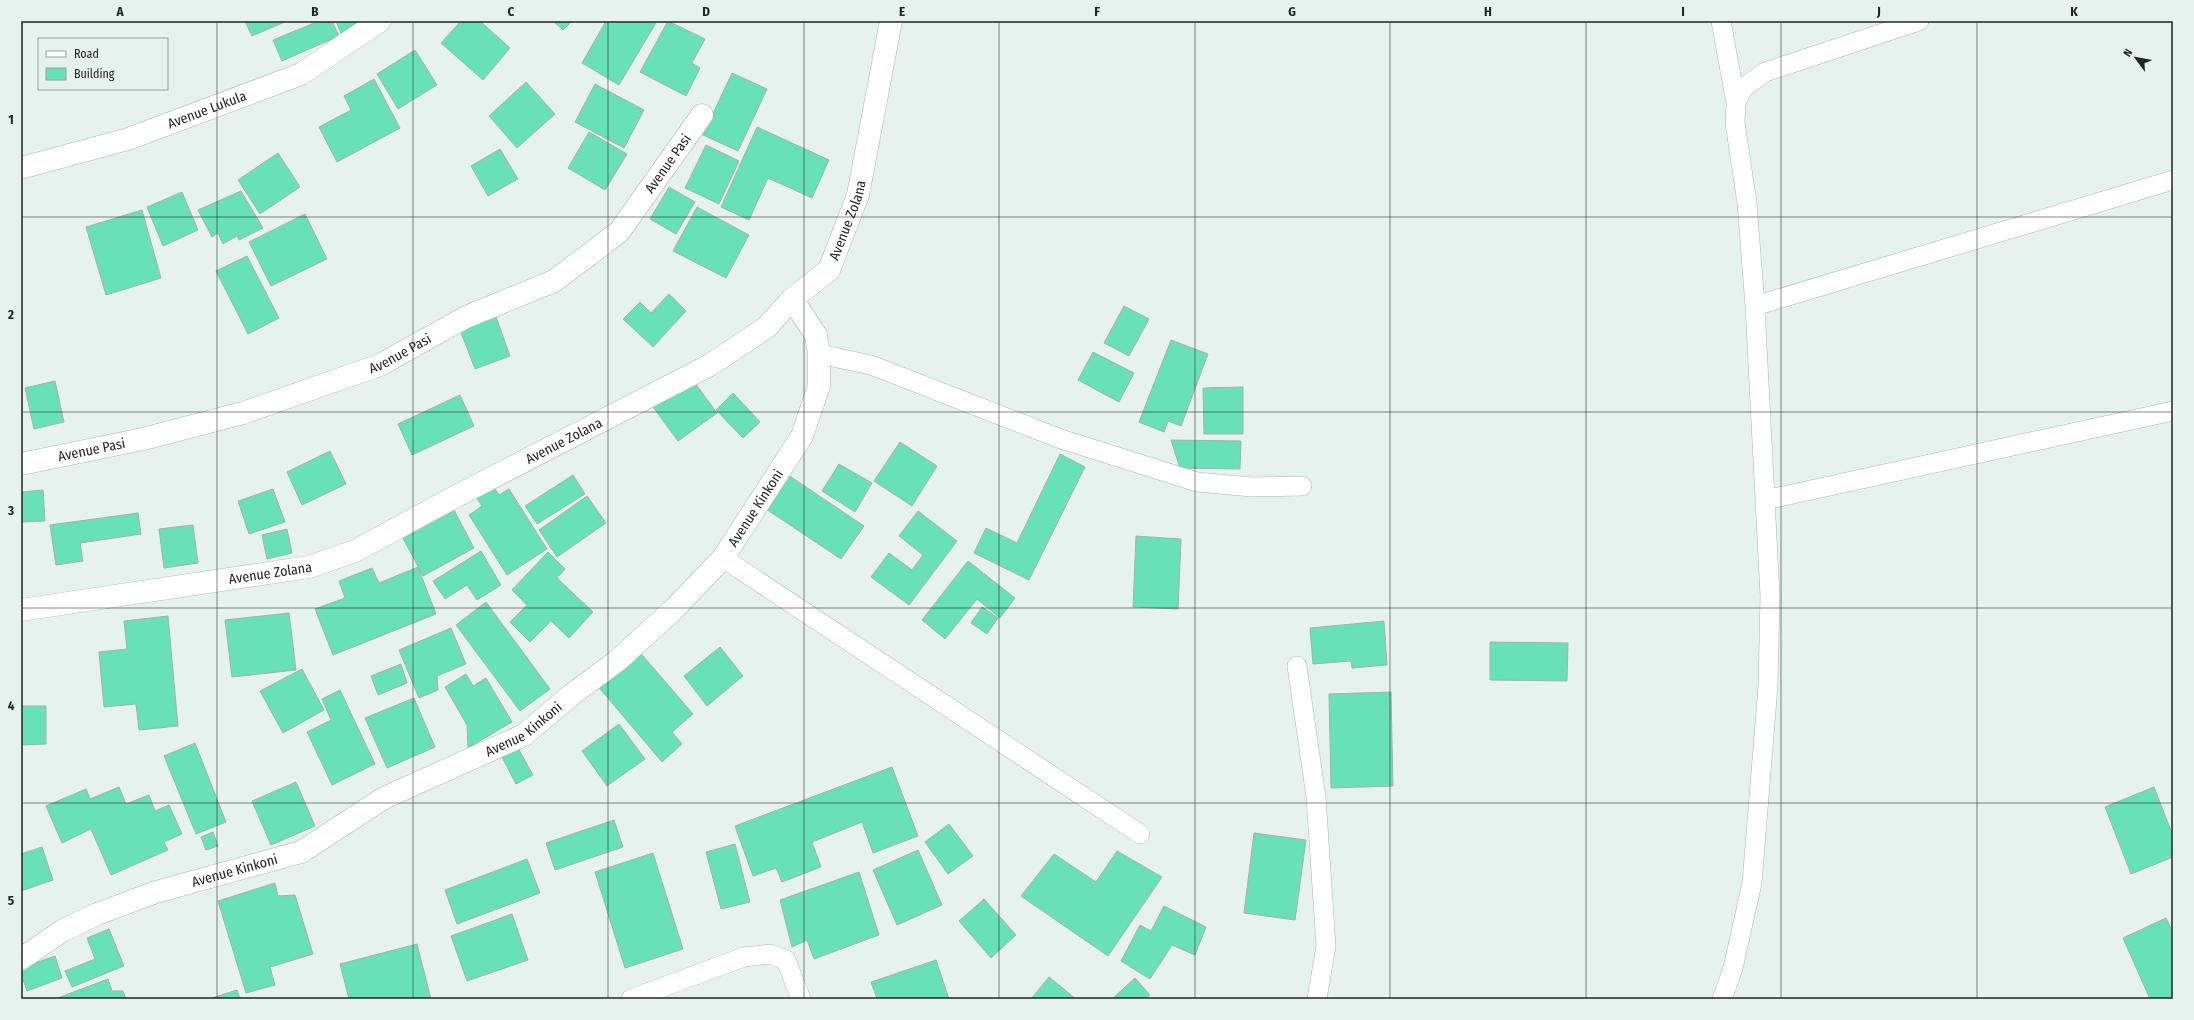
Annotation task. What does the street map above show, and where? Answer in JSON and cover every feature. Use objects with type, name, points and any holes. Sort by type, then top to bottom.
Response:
[{"type":"street","name":"Avenue Lukula","points":[[21,168],[128,139],[301,74],[380,21]]},
{"type":"street","name":"Avenue Zolana","points":[[21,610],[309,567],[355,551],[456,496],[710,365],[767,327],[792,299],[829,270],[858,194],[891,21]]},
{"type":"street","name":"Avenue Pasi","points":[[21,464],[143,439],[250,411],[380,365],[466,317],[554,281],[620,232],[702,115]]},
{"type":"street","name":"Avenue Kinkoni","points":[[21,959],[62,932],[96,914],[156,892],[301,852],[384,798],[524,735],[570,696],[617,661],[673,610],[723,558],[802,436],[819,386],[819,354],[816,335],[792,299]]},
{"type":"lane","points":[[1721,21],[1736,103],[1735,123],[1747,203],[1755,306],[1770,596],[1768,686],[1752,875],[1733,968],[1722,999]]},
{"type":"lane","points":[[1736,103],[1744,88],[1764,72],[1919,21]]},
{"type":"lane","points":[[1755,306],[2173,180]]},
{"type":"lane","points":[[819,354],[871,364],[1061,439],[1196,482],[1252,488],[1302,486]]},
{"type":"lane","points":[[1765,500],[2173,411]]},
{"type":"lane","points":[[723,558],[1140,834]]},
{"type":"lane","points":[[1297,666],[1316,797],[1326,946],[1318,999]]},
{"type":"lane","points":[[631,999],[744,957],[770,954],[786,960],[802,999]]},
{"type":"building","points":[[245,21],[287,21],[252,36]]},
{"type":"building","points":[[319,21],[332,21],[339,36],[282,61],[273,40]]},
{"type":"building","points":[[336,21],[356,21],[359,28],[342,36]]},
{"type":"building","points":[[461,21],[480,21],[510,48],[483,80],[441,43]]},
{"type":"building","points":[[553,21],[572,21],[563,30]]},
{"type":"building","points":[[606,21],[657,21],[619,85],[582,63]]},
{"type":"building","points":[[668,21],[705,39],[692,63],[700,68],[686,96],[640,72]]},
{"type":"building","points":[[415,50],[437,85],[398,109],[377,74]]},
{"type":"building","points":[[732,73],[767,89],[738,151],[703,135]]},
{"type":"building","points":[[374,79],[400,128],[337,162],[319,127],[351,110],[344,96]]},
{"type":"building","points":[[526,82],[555,114],[517,148],[489,116]]},
{"type":"building","points":[[595,84],[644,110],[624,148],[575,122]]},
{"type":"building","points":[[757,127],[829,160],[812,198],[768,178],[749,220],[721,207]]},
{"type":"building","points":[[589,132],[627,154],[605,190],[568,168]]},
{"type":"building","points":[[706,145],[739,161],[719,204],[685,188]]},
{"type":"building","points":[[500,149],[518,179],[488,196],[471,166]]},
{"type":"building","points":[[278,153],[300,187],[260,214],[238,180]]},
{"type":"building","points":[[669,187],[695,202],[676,234],[650,219]]},
{"type":"building","points":[[241,191],[263,228],[239,240],[237,236],[223,244],[218,233],[212,237],[198,210]]},
{"type":"building","points":[[182,192],[198,230],[163,246],[147,207]]},
{"type":"building","points":[[697,207],[749,235],[726,278],[673,251]]},
{"type":"building","points":[[142,210],[161,278],[106,295],[86,227]]},
{"type":"building","points":[[305,214],[327,259],[271,286],[249,242]]},
{"type":"building","points":[[247,256],[279,318],[248,334],[216,271]]},
{"type":"building","points":[[669,294],[686,311],[653,347],[623,319],[640,302],[651,313]]},
{"type":"building","points":[[1124,306],[1149,319],[1129,356],[1104,343]]},
{"type":"building","points":[[496,317],[510,356],[475,369],[460,330]]},
{"type":"building","points":[[1171,340],[1208,354],[1181,426],[1168,421],[1164,432],[1139,422]]},
{"type":"building","points":[[1093,352],[1134,373],[1119,402],[1078,380]]},
{"type":"building","points":[[692,379],[717,413],[678,441],[653,407]]},
{"type":"building","points":[[55,381],[64,422],[34,429],[25,388]]},
{"type":"building","points":[[1243,387],[1243,434],[1204,434],[1203,388]]},
{"type":"building","points":[[733,393],[760,422],[743,438],[716,410]]},
{"type":"building","points":[[460,395],[474,426],[412,455],[398,424]]},
{"type":"building","points":[[1171,440],[1241,441],[1240,469],[1180,468]]},
{"type":"building","points":[[900,442],[937,466],[912,506],[874,481]]},
{"type":"building","points":[[330,451],[346,484],[302,505],[287,472]]},
{"type":"building","points":[[1060,454],[1085,467],[1029,580],[974,553],[986,528],[1017,543]]},
{"type":"building","points":[[839,464],[872,483],[855,512],[822,491]]},
{"type":"building","points":[[573,475],[585,494],[537,524],[525,506]]},
{"type":"building","points":[[788,475],[864,526],[841,559],[766,509]]},
{"type":"building","points":[[493,486],[499,495],[509,489],[547,549],[507,575],[469,515],[482,506],[476,497]]},
{"type":"building","points":[[273,489],[285,522],[249,534],[238,501]]},
{"type":"building","points":[[43,490],[45,521],[21,522],[21,492]]},
{"type":"building","points":[[587,496],[606,523],[557,557],[539,530]]},
{"type":"building","points":[[454,510],[474,548],[423,576],[403,538]]},
{"type":"building","points":[[918,511],[957,541],[909,605],[871,577],[889,553],[912,570],[923,555],[899,536]]},
{"type":"building","points":[[138,513],[141,534],[80,543],[83,561],[56,565],[50,525]]},
{"type":"building","points":[[193,525],[198,563],[164,568],[159,529]]},
{"type":"building","points":[[287,529],[292,553],[267,559],[262,535]]},
{"type":"building","points":[[1136,536],[1181,539],[1178,609],[1133,607]]},
{"type":"building","points":[[481,551],[501,585],[477,600],[467,585],[445,599],[433,581]]},
{"type":"building","points":[[548,552],[565,569],[557,578],[593,612],[569,638],[551,621],[530,642],[510,622],[527,605],[512,590]]},
{"type":"building","points":[[968,561],[1015,598],[1000,618],[977,599],[945,639],[922,620]]},
{"type":"building","points":[[418,567],[436,614],[333,655],[315,609],[345,598],[339,581],[372,568],[379,583]]},
{"type":"building","points":[[486,602],[550,689],[520,711],[456,625]]},
{"type":"building","points":[[982,607],[998,618],[987,634],[971,623]]},
{"type":"building","points":[[289,613],[296,670],[232,677],[225,620]]},
{"type":"building","points":[[168,616],[178,726],[139,730],[136,704],[104,707],[99,652],[127,649],[124,621]]},
{"type":"building","points":[[1384,621],[1387,665],[1352,668],[1351,661],[1313,664],[1310,628]]},
{"type":"building","points":[[451,628],[466,664],[437,676],[438,690],[419,698],[399,650]]},
{"type":"building","points":[[1490,642],[1568,643],[1567,681],[1490,680]]},
{"type":"building","points":[[720,647],[743,676],[707,706],[684,676]]},
{"type":"building","points":[[637,649],[693,714],[672,732],[682,744],[662,762],[596,684]]},
{"type":"building","points":[[401,664],[407,683],[378,695],[371,676]]},
{"type":"building","points":[[302,669],[324,710],[283,733],[260,691]]},
{"type":"building","points":[[466,674],[473,686],[486,678],[512,722],[468,748],[467,725],[445,687]]},
{"type":"building","points":[[340,690],[375,764],[332,785],[307,732],[331,720],[322,699]]},
{"type":"building","points":[[1391,692],[1393,786],[1331,788],[1329,694]]},
{"type":"building","points":[[414,698],[435,747],[387,768],[365,718]]},
{"type":"building","points":[[21,706],[46,706],[46,744],[21,745]]},
{"type":"building","points":[[619,724],[645,759],[607,786],[582,751]]},
{"type":"building","points":[[195,743],[226,822],[196,834],[164,756]]},
{"type":"building","points":[[518,748],[533,775],[516,784],[502,757]]},
{"type":"building","points":[[892,767],[918,836],[873,853],[862,822],[812,842],[821,867],[782,882],[776,868],[753,876],[735,826]]},
{"type":"building","points":[[296,782],[315,826],[271,845],[252,801]]},
{"type":"building","points":[[119,787],[126,804],[149,795],[155,811],[169,805],[182,834],[164,842],[168,850],[111,875],[91,829],[62,843],[46,806],[86,789],[90,799]]},
{"type":"building","points":[[2154,787],[2173,836],[2173,857],[2131,874],[2105,807]]},
{"type":"building","points":[[614,820],[623,847],[555,870],[546,843]]},
{"type":"building","points":[[949,824],[973,856],[948,874],[925,842]]},
{"type":"building","points":[[213,832],[218,846],[206,850],[201,837]]},
{"type":"building","points":[[1254,833],[1306,840],[1295,920],[1244,913]]},
{"type":"building","points":[[735,844],[750,902],[721,909],[706,852]]},
{"type":"building","points":[[42,847],[53,880],[21,891],[21,854]]},
{"type":"building","points":[[918,850],[942,905],[897,925],[873,870]]},
{"type":"building","points":[[1117,851],[1162,877],[1108,956],[1021,896],[1054,854],[1096,882]]},
{"type":"building","points":[[653,853],[683,949],[625,968],[595,872]]},
{"type":"building","points":[[527,859],[540,893],[457,924],[445,890]]},
{"type":"building","points":[[859,872],[879,935],[814,959],[807,940],[792,947],[780,900]]},
{"type":"building","points":[[275,883],[278,896],[295,895],[313,954],[270,967],[275,985],[246,993],[218,901]]},
{"type":"building","points":[[984,899],[1016,935],[991,958],[959,921]]},
{"type":"building","points":[[1164,906],[1206,927],[1195,955],[1172,945],[1150,979],[1121,961],[1140,925],[1151,931]]},
{"type":"building","points":[[512,914],[528,960],[467,981],[451,936]]},
{"type":"building","points":[[2166,918],[2173,933],[2173,999],[2150,999],[2123,938]]},
{"type":"building","points":[[109,929],[124,966],[72,987],[65,971],[95,959],[87,938]]},
{"type":"building","points":[[417,944],[431,999],[349,999],[340,964]]},
{"type":"building","points":[[55,956],[62,978],[27,991],[21,974],[21,968]]},
{"type":"building","points":[[936,960],[949,999],[877,999],[871,982]]},
{"type":"building","points":[[1049,977],[1076,999],[1031,999]]},
{"type":"building","points":[[1135,978],[1150,995],[1146,999],[1112,999]]},
{"type":"building","points":[[108,979],[112,991],[123,991],[126,999],[55,999]]},
{"type":"building","points":[[237,990],[240,999],[209,999]]}]
